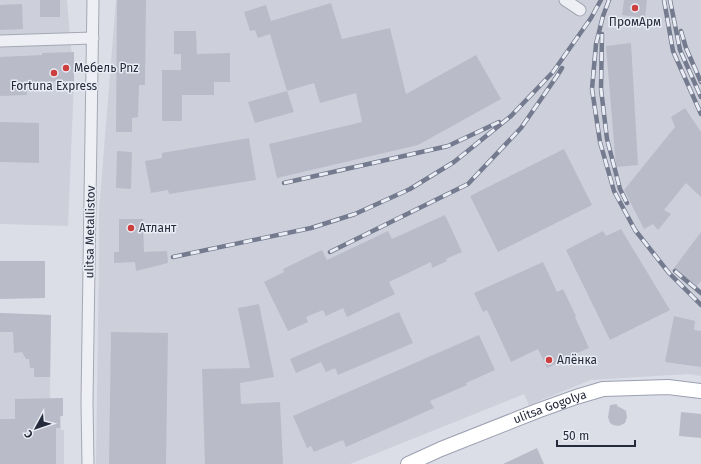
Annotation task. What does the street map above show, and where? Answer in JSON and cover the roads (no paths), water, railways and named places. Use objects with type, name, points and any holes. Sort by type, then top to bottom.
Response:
[{"type":"main road","name":"ulitsa Gogolya","points":[[408,464],[441,449],[537,411],[603,389],[668,387],[701,391]]},
{"type":"street","name":"ulitsa Metallistov","points":[[88,464],[87,402],[94,38],[93,0]]},
{"type":"street","points":[[565,0],[580,10]]},
{"type":"street","points":[[0,41],[94,38]]},
{"type":"railway","points":[[173,257],[311,228],[355,214],[410,189],[454,162],[511,116],[553,72],[591,18],[601,0]]},
{"type":"railway","points":[[609,0],[603,16],[596,44],[592,89],[600,142],[614,191],[635,230],[669,273],[701,305]]},
{"type":"railway","points":[[664,0],[673,51],[701,114]]},
{"type":"railway","points":[[670,0],[680,50],[701,97]]},
{"type":"railway","points":[[681,31],[686,48],[701,82]]},
{"type":"railway","points":[[602,34],[601,89],[607,139],[620,189],[627,203]]},
{"type":"railway","points":[[330,252],[468,184],[521,128],[562,68]]},
{"type":"railway","points":[[284,183],[448,146],[499,122]]},
{"type":"railway","points":[[675,271],[701,293]]},
{"type":"place","name":"ПромАрм","points":[[635,8]]},
{"type":"place","name":"Мебель Pnz","points":[[66,68]]},
{"type":"place","name":"Fortuna Express","points":[[54,73]]},
{"type":"place","name":"Атлант","points":[[131,228]]},
{"type":"place","name":"Алёнка","points":[[549,360]]}]
